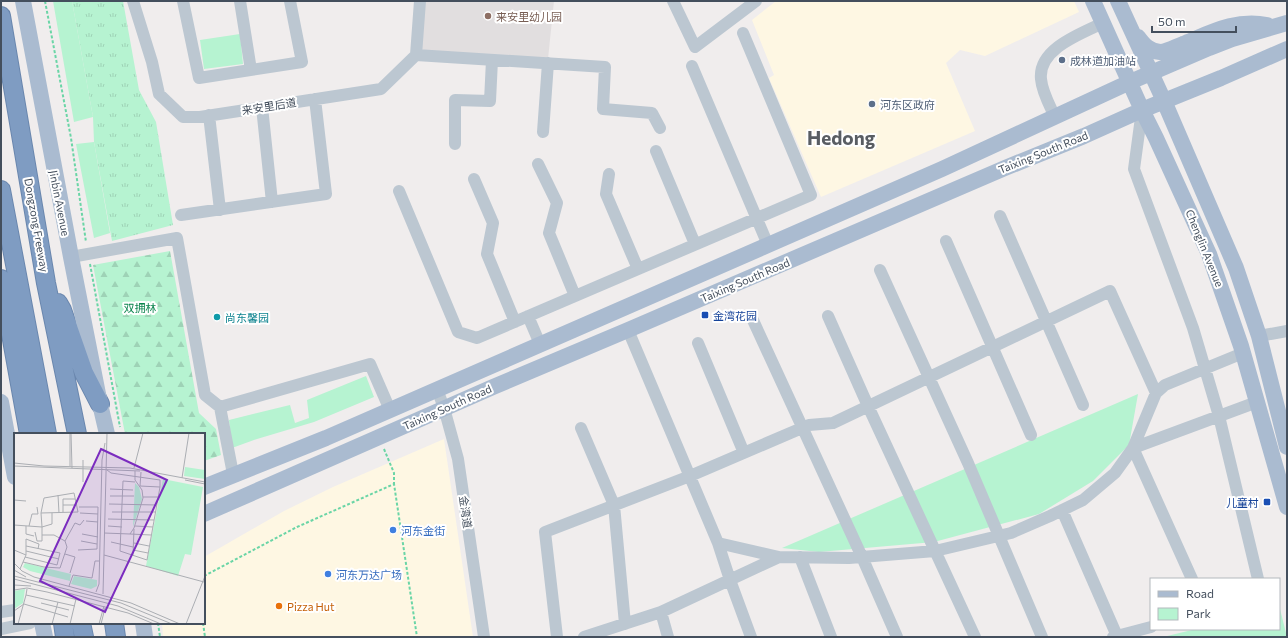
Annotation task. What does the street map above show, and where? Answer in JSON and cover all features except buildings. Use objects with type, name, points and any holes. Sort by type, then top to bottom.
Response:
[{"type":"highway","name":"Dongzong Freeway","points":[[1,16],[46,283],[77,433]]},
{"type":"highway","points":[[1,190],[47,433]]},
{"type":"highway","points":[[2,283],[29,433]]},
{"type":"highway","points":[[46,283],[62,310],[84,373],[100,404]]},
{"type":"highway","points":[[62,624],[65,637]]},
{"type":"highway","points":[[81,624],[84,637]]},
{"type":"highway","points":[[114,624],[116,637]]},
{"type":"main road","name":"Jinbin Avenue","points":[[23,1],[71,257],[107,433]]},
{"type":"main road","points":[[1093,1],[1105,29],[1130,68],[1148,91],[1171,74],[1229,49],[1242,42],[1255,32],[1280,24]]},
{"type":"main road","name":"Chenglin Avenue","points":[[1118,1],[1129,27],[1148,91],[1161,148],[1209,254],[1243,353],[1287,507]]},
{"type":"main road","points":[[1129,27],[1147,49],[1161,52],[1235,24],[1254,22],[1280,24]]},
{"type":"main road","name":"Taixing South Road","points":[[205,487],[232,474],[326,438],[942,169],[1055,117],[1148,91],[1221,78],[1287,49]]},
{"type":"main road","name":"Chenglin Avenue","points":[[1148,91],[1236,268],[1259,336],[1287,447]]},
{"type":"main road","name":"Taixing South Road","points":[[205,514],[444,408],[939,196],[1084,136],[1148,91]]},
{"type":"main road","points":[[1,402],[14,472]]},
{"type":"main road","points":[[42,624],[45,637]]},
{"type":"main road","points":[[143,624],[145,637]]},
{"type":"street","name":"来安里后道","points":[[133,1],[152,62],[159,94],[183,117],[209,115],[381,89],[416,55]]},
{"type":"street","points":[[183,1],[199,78],[302,62],[290,1]]},
{"type":"street","points":[[240,1],[251,70]]},
{"type":"street","points":[[420,1],[416,55],[605,67],[603,108],[652,113],[660,128]]},
{"type":"street","points":[[672,1],[695,47],[751,3]]},
{"type":"street","points":[[1055,117],[1040,79],[1044,60],[1056,48],[1068,40],[1105,29]]},
{"type":"street","points":[[399,191],[458,332],[477,338],[811,195],[743,33]]},
{"type":"street","points":[[455,144],[456,100],[490,101],[492,60]]},
{"type":"street","points":[[543,132],[548,63]]},
{"type":"street","points":[[692,66],[768,245]]},
{"type":"street","points":[[1148,91],[1134,169],[1193,328],[1219,416],[1258,578]]},
{"type":"street","points":[[181,215],[326,194],[315,99]]},
{"type":"street","points":[[262,107],[272,202]]},
{"type":"street","points":[[209,115],[220,210]]},
{"type":"street","points":[[656,150],[695,244]]},
{"type":"street","points":[[538,164],[557,203],[549,233],[575,296]]},
{"type":"street","points":[[609,174],[606,194],[638,269]]},
{"type":"street","points":[[474,179],[493,223],[487,254],[515,322]]},
{"type":"street","points":[[1000,216],[1083,405]]},
{"type":"street","points":[[71,257],[177,238],[204,395],[220,407],[232,474]]},
{"type":"street","points":[[946,241],[1031,435]]},
{"type":"street","points":[[880,270],[968,463],[1042,637]]},
{"type":"street","points":[[557,637],[545,532],[690,476],[809,425],[833,423],[1110,291],[1156,393]]},
{"type":"street","points":[[528,316],[540,344]]},
{"type":"street","points":[[828,316],[975,637]]},
{"type":"street","points":[[752,318],[862,557],[897,637]]},
{"type":"street","points":[[628,330],[718,543],[730,580],[752,637]]},
{"type":"street","points":[[1259,336],[1287,331]]},
{"type":"street","points":[[698,343],[744,453]]},
{"type":"street","points":[[718,543],[779,557],[862,557],[935,551],[1011,533],[1083,500],[1115,474],[1133,448],[1156,393],[1165,385],[1243,353]]},
{"type":"street","points":[[220,407],[370,364],[390,410]]},
{"type":"street","name":"金湾道","points":[[437,389],[444,408],[458,459],[484,637]]},
{"type":"street","points":[[1133,448],[1257,402]]},
{"type":"street","points":[[581,428],[614,505],[625,624]]},
{"type":"street","points":[[1133,448],[1192,578]]},
{"type":"street","points":[[1062,510],[1115,636],[1150,627]]},
{"type":"street","points":[[584,637],[604,634],[625,624],[662,612],[779,557]]},
{"type":"street","points":[[800,557],[831,637]]},
{"type":"street","points":[[1,612],[14,610]]},
{"type":"street","points":[[662,612],[668,637]]},
{"type":"street","points":[[1,629],[25,624]]},
{"type":"path","points":[[45,1],[70,138],[88,254],[122,433]]},
{"type":"path","points":[[379,437],[394,473],[394,484],[417,637]]},
{"type":"path","points":[[205,575],[297,527],[394,484]]},
{"type":"path","points":[[158,624],[160,637]]},
{"type":"path","points":[[204,624],[205,637]]},
{"type":"shaded area","name":"来安里幼儿园","points":[[425,1],[554,1],[548,59],[420,52]]},
{"type":"shaded area","name":"河东区政府","points":[[776,1],[1074,1],[1079,12],[985,56],[960,50],[946,63],[975,131],[821,197],[769,78],[774,75],[752,20]]},
{"type":"shaded area","points":[[444,439],[473,637],[163,637],[162,624],[205,624],[205,556],[284,511],[333,487]]},
{"type":"green space","points":[[53,1],[72,1],[93,117],[74,122]]},
{"type":"green space","points":[[72,1],[123,1],[139,90],[156,122],[173,225],[112,241],[94,142],[93,117]]},
{"type":"green space","points":[[240,34],[243,64],[204,69],[200,40]]},
{"type":"green space","points":[[94,142],[110,233],[94,238],[76,144]]},
{"type":"green space","name":"双拥林","points":[[170,251],[199,413],[216,429],[221,455],[205,461],[205,433],[125,433],[93,265]]},
{"type":"green space","points":[[366,376],[374,397],[314,422],[232,448],[229,420],[290,405],[295,423],[309,418],[307,400]]},
{"type":"green space","points":[[1138,394],[1129,445],[1093,481],[1039,514],[934,542],[819,552],[782,548]]},
{"type":"green space","points":[[1280,609],[1287,637],[1163,637],[1192,630],[1280,630]]},
{"type":"place","name":"来安里幼儿园","points":[[488,16]]},
{"type":"place","name":"成林道加油站","points":[[1062,60]]},
{"type":"place","name":"河东区政府","points":[[872,104]]},
{"type":"place","name":"金湾花园","points":[[705,315]]},
{"type":"place","name":"尚东馨园","points":[[217,317]]},
{"type":"place","name":"儿童村","points":[[1267,502]]},
{"type":"place","name":"河东金街","points":[[393,530]]},
{"type":"place","name":"河东万达广场","points":[[328,574]]},
{"type":"place","name":"Pizza Hut","points":[[279,606]]},
{"type":"district","name":"Hedong","points":[[841,137]]}]
